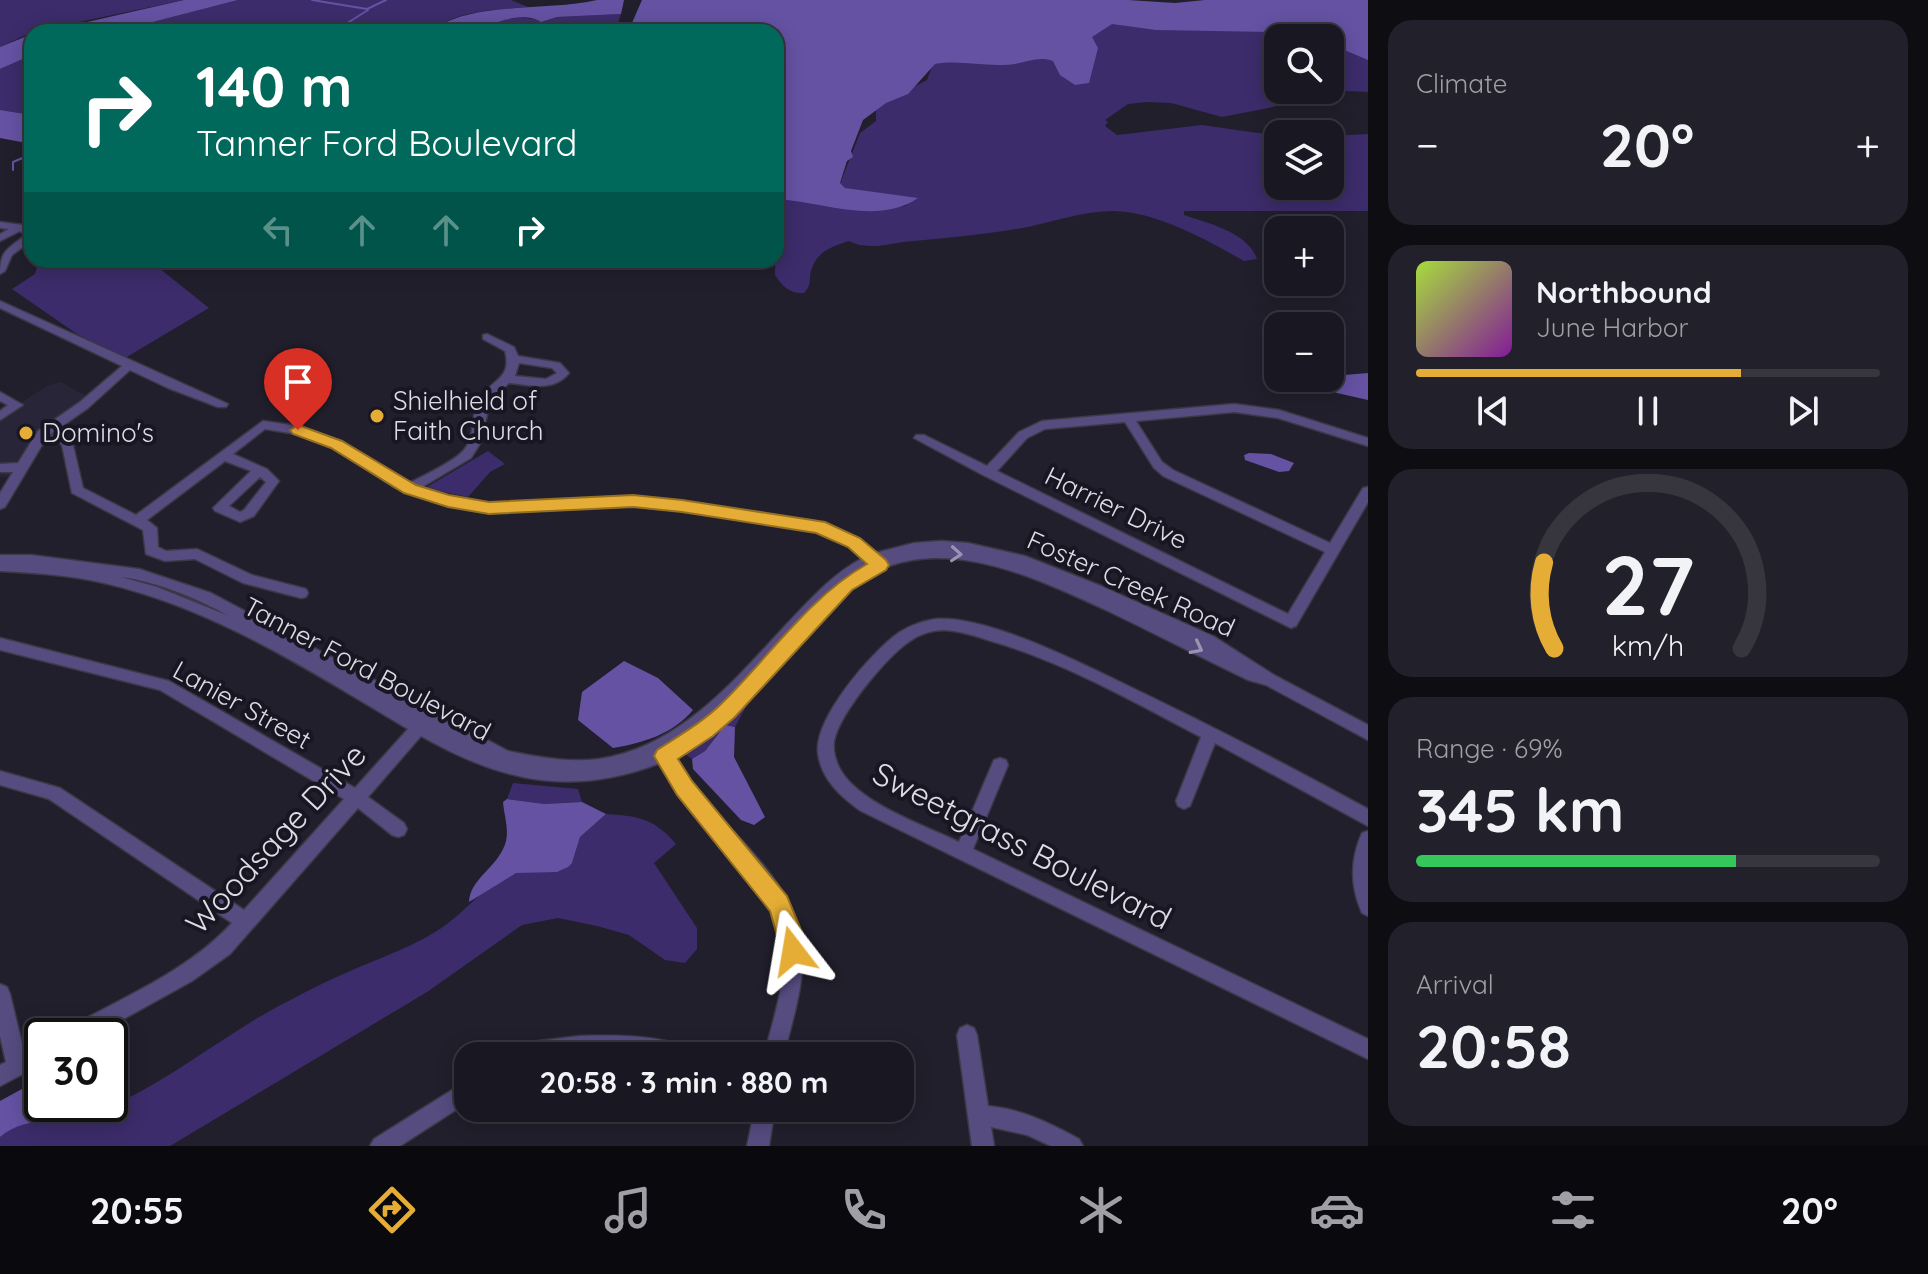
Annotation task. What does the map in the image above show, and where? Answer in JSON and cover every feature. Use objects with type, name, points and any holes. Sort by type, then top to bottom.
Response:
[{"type":"street","points":[[0,225],[24,230]]},
{"type":"street","points":[[0,238],[20,227]]},
{"type":"street","points":[[0,271],[8,253],[24,241]]},
{"type":"street","points":[[0,304],[129,365],[222,404]]},
{"type":"street","points":[[410,489],[467,455],[473,448],[484,400],[508,379],[514,359],[510,349],[487,337]]},
{"type":"street","points":[[508,379],[551,383],[563,373],[556,365],[514,359]]},
{"type":"street","points":[[0,504],[38,441],[53,424],[84,405],[129,365]]},
{"type":"street","points":[[0,396],[17,405],[0,416]]},
{"type":"street","points":[[988,472],[1023,435],[1042,425],[1234,408],[1256,410],[1368,442]]},
{"type":"street","points":[[1128,417],[1158,465],[1168,473],[1333,550],[1368,491]]},
{"type":"street","points":[[137,521],[266,424],[298,430],[337,444],[410,489],[448,501],[489,508],[633,501],[682,506],[819,527],[854,542],[877,562]]},
{"type":"street","points":[[38,441],[62,438],[68,444],[77,490],[150,528],[151,550],[165,556],[197,554],[248,579],[301,593]]},
{"type":"street","name":"Harrier Drive","points":[[920,438],[1291,622],[1333,550]]},
{"type":"street","points":[[223,455],[259,471]]},
{"type":"street","points":[[0,468],[21,467]]},
{"type":"street","name":"Foster Creek Road","points":[[877,562],[955,553],[1006,562],[1126,613],[1253,676],[1269,679],[1368,733]]},
{"type":"street","name":"Tanner Ford Boulevard","points":[[0,560],[139,574],[175,585],[240,614],[424,722],[456,748],[500,767],[545,775],[573,776],[612,771],[664,752],[706,730],[728,711],[845,585],[877,562]]},
{"type":"street","name":"Tanner Ford Boulevard","points":[[0,566],[55,569],[91,575],[179,598],[424,722]]},
{"type":"street","name":"Sweetgrass Boulevard","points":[[1368,818],[1211,732],[1033,647],[957,626],[919,629],[897,643],[835,715],[828,729],[827,757],[834,776],[848,793],[867,806],[1368,1049]]},
{"type":"street","name":"Lanier Street","points":[[0,644],[164,685],[357,798],[398,829]]},
{"type":"street","name":"Woodsage Drive","points":[[106,1018],[185,974],[223,947],[424,722]]},
{"type":"street","points":[[1184,801],[1211,732]]},
{"type":"street","points":[[664,752],[685,788],[768,889],[785,917],[792,942],[792,968],[777,1042]]},
{"type":"street","points":[[963,853],[1000,765]]},
{"type":"street","points":[[0,778],[54,793],[246,922]]},
{"type":"street","points":[[1368,839],[1360,870],[1368,907]]},
{"type":"street","points":[[0,994],[9,1072]]},
{"type":"street","points":[[967,1035],[983,1146]]},
{"type":"street","points":[[381,1146],[454,1099]]},
{"type":"street","points":[[978,1116],[1007,1117],[1036,1126],[1072,1146]]},
{"type":"street","points":[[758,1146],[762,1122]]},
{"type":"shaded area","points":[[0,0],[184,0],[70,24],[24,24],[24,36],[0,47]]},
{"type":"shaded area","points":[[184,0],[238,0],[145,24],[78,24]]},
{"type":"shaded area","points":[[238,0],[511,0],[528,7],[463,15],[442,24],[145,24]]},
{"type":"shaded area","points":[[624,0],[621,14],[557,17],[541,22],[524,17],[491,24],[443,24],[487,11]]},
{"type":"shaded area","points":[[642,0],[1128,0],[1175,3],[1205,0],[1368,0],[1368,60],[1344,50],[1344,24],[1264,24],[1264,32],[1156,30],[1112,24],[1092,37],[1098,48],[1089,83],[1075,85],[1060,75],[1053,61],[1047,59],[1004,65],[935,64],[908,94],[886,103],[863,120],[851,151],[853,157],[847,161],[840,183],[845,188],[918,198],[885,210],[848,210],[784,200],[784,24],[632,24]]},
{"type":"shaded area","points":[[621,14],[618,24],[487,24],[514,18],[541,22],[557,17]]},
{"type":"shaded area","points":[[1087,22],[1264,28],[1264,104],[1282,104],[1222,117],[1171,103],[1128,104],[1105,120],[1108,122],[1105,126],[1117,135],[1202,125],[1264,133],[1264,200],[1344,200],[1344,135],[1368,134],[1368,211],[1184,211],[1184,215],[1215,225],[1245,242],[1257,259],[1244,261],[1164,222],[1114,211],[969,236],[873,246],[849,241],[832,247],[818,257],[804,293],[791,291],[775,275],[775,268],[784,268],[784,199],[874,209],[908,205],[840,184],[860,133],[876,121],[876,107],[927,80],[933,64],[973,58],[1004,65]]},
{"type":"shaded area","points":[[24,37],[24,58],[0,69],[0,47]]},
{"type":"shaded area","points":[[1344,37],[1368,47],[1368,92],[1344,91]]},
{"type":"shaded area","points":[[24,58],[24,114],[0,110],[0,69]]},
{"type":"shaded area","points":[[0,110],[24,114],[24,142],[0,138]]},
{"type":"shaded area","points":[[37,268],[159,268],[209,308],[125,358],[77,334],[12,289],[35,274]]},
{"type":"shaded area","points":[[1368,373],[1368,400],[1335,392],[1344,392],[1344,375]]},
{"type":"shaded area","points":[[61,382],[91,399],[53,424],[17,476],[0,477],[0,416],[49,385]]},
{"type":"shaded area","points":[[488,451],[505,464],[490,472],[468,497],[425,488]]},
{"type":"shaded area","points":[[1271,454],[1294,463],[1289,471],[1279,472],[1245,460],[1244,455]]},
{"type":"shaded area","points":[[624,661],[658,678],[693,710],[657,736],[613,748],[578,720],[582,692]]},
{"type":"shaded area","points":[[755,690],[735,727],[724,725],[705,751],[692,759],[684,753],[722,723]]},
{"type":"shaded area","points":[[725,725],[735,727],[734,757],[765,817],[754,825],[741,820],[693,769],[692,759],[705,751]]},
{"type":"shaded area","points":[[513,783],[578,789],[582,802],[543,804],[507,799]]},
{"type":"shaded area","points":[[507,799],[544,804],[582,802],[606,814],[580,837],[568,867],[557,872],[516,873],[469,902],[474,886],[503,850],[507,827],[503,802]]},
{"type":"shaded area","points":[[606,814],[645,820],[676,844],[654,863],[697,928],[697,949],[685,963],[665,960],[629,935],[597,926],[558,918],[522,925],[427,992],[170,1146],[0,1146],[0,1137],[12,1128],[30,1122],[128,1122],[128,1098],[277,1007],[435,932],[491,886],[508,876],[554,870],[572,863],[580,837]]},
{"type":"shaded area","points":[[24,1088],[24,1122],[40,1122],[11,1129],[0,1137],[0,1101]]},
{"type":"waterway","points":[[312,0],[367,9],[386,0]]},
{"type":"waterway","points":[[346,24],[368,10]]},
{"type":"waterway","points":[[13,170],[13,162],[24,157]]},
{"type":"place","name":"Shielhield of Faith Church","points":[[377,416]]},
{"type":"place","name":"Domino's","points":[[26,433]]},
{"type":"route","points":[[298,430],[337,444],[410,489],[448,501],[489,508],[633,501],[682,506],[819,527],[854,542],[880,565],[845,585],[728,711],[706,730],[665,756],[685,788],[779,904],[790,932],[793,951]]}]
